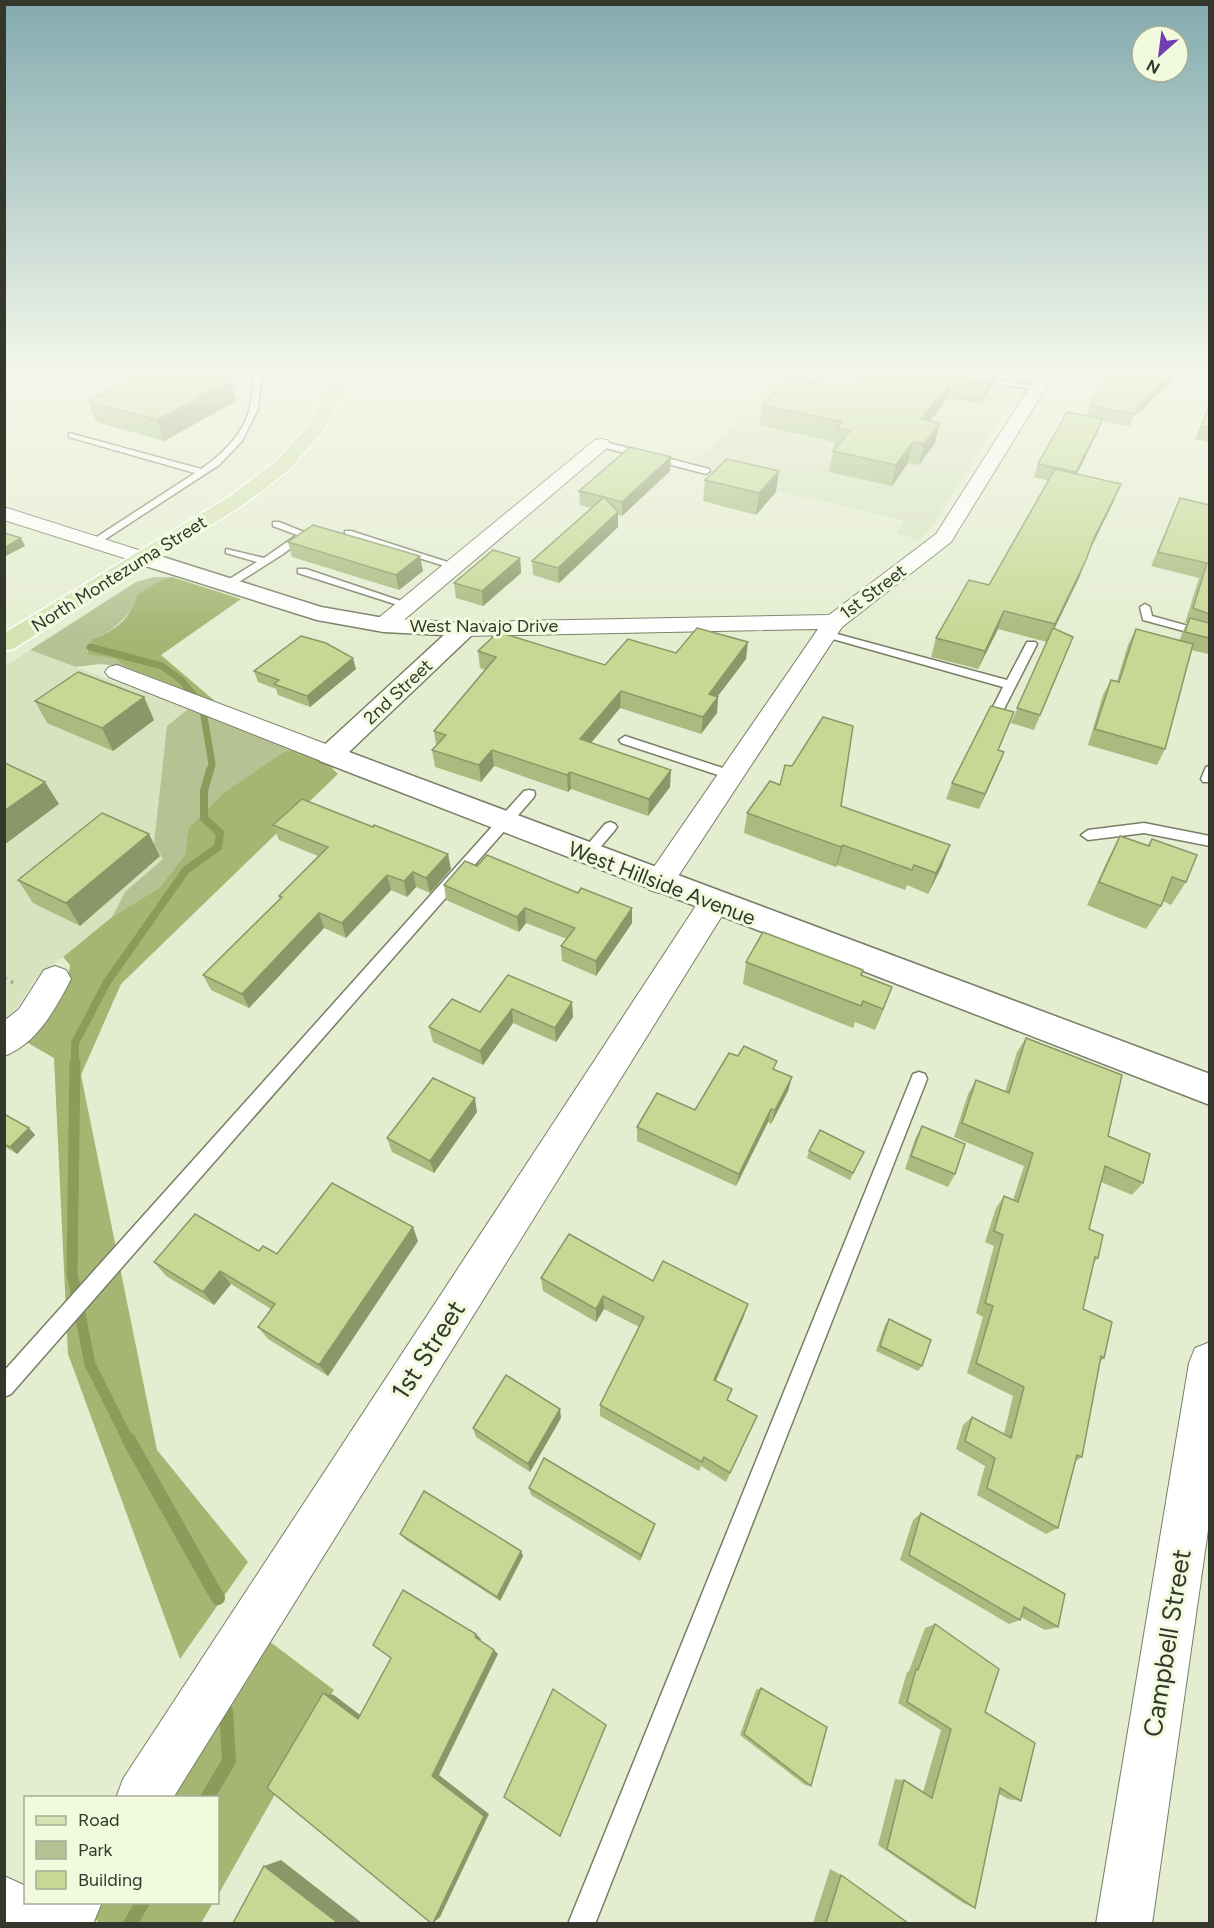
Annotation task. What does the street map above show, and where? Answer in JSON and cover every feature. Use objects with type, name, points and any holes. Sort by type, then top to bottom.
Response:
[{"type":"main road","name":"North Montezuma Street","points":[[4,644],[236,501],[289,458]]},
{"type":"street","points":[[384,625],[584,458]]},
{"type":"street","name":"1st Street","points":[[659,882],[830,628],[944,538],[994,458]]},
{"type":"street","points":[[4,513],[144,558]]},
{"type":"street","name":"West Navajo Drive","points":[[144,558],[317,614],[384,625],[465,629],[830,628]]},
{"type":"street","name":"2nd Street","points":[[330,755],[465,629]]},
{"type":"street","name":"West Hillside Avenue","points":[[117,672],[659,882],[1209,1090]]},
{"type":"street","name":"1st Street","points":[[143,1796],[714,903]]},
{"type":"street","points":[[4,1042],[31,1018],[55,979]]},
{"type":"street","name":"Campbell Street","points":[[1124,1923],[1209,1363]]},
{"type":"street","points":[[4,1904],[24,1923]]},
{"type":"street","points":[[61,1923],[73,1904]]},
{"type":"lane","points":[[152,458],[201,472]]},
{"type":"lane","points":[[94,542],[221,458]]},
{"type":"lane","points":[[655,458],[706,471]]},
{"type":"lane","points":[[227,585],[304,534],[276,524]]},
{"type":"lane","points":[[348,533],[455,566]]},
{"type":"lane","points":[[229,551],[264,561]]},
{"type":"lane","points":[[302,571],[408,605]]},
{"type":"lane","points":[[1145,607],[1147,618],[1209,635]]},
{"type":"lane","points":[[830,628],[1010,685]]},
{"type":"lane","points":[[996,713],[1031,644]]},
{"type":"lane","points":[[625,740],[731,775]]},
{"type":"lane","points":[[4,1387],[529,794]]},
{"type":"lane","points":[[587,854],[609,827]]},
{"type":"lane","points":[[1088,835],[1144,828],[1209,841]]},
{"type":"lane","points":[[581,1923],[918,1078]]},
{"type":"shaded area","points":[[699,458],[976,458],[931,528],[918,540],[897,533],[904,521],[754,485],[759,479],[694,463]]},
{"type":"shaded area","points":[[30,650],[188,709],[167,726],[164,859],[125,892],[112,917],[34,980],[18,1007],[5,1018],[5,666]]},
{"type":"green space","points":[[154,577],[172,577],[160,582],[150,590],[116,626],[92,639],[87,653],[115,659],[126,667],[101,664],[76,667],[30,650],[136,582]]},
{"type":"green space","points":[[172,577],[241,599],[161,655],[216,702],[126,667],[115,659],[87,654],[92,639],[107,633],[127,617],[137,595],[160,581]]},
{"type":"green space","points":[[188,709],[301,749],[188,829],[185,855],[159,888],[112,917],[125,892],[163,859],[154,844],[167,726]]},
{"type":"green space","points":[[301,749],[322,758],[338,774],[121,984],[81,1075],[157,1450],[248,1562],[180,1659],[68,1354],[54,1058],[23,1040],[67,983],[70,965],[63,957],[112,917],[159,888],[185,855],[188,829],[224,793],[284,752]]},
{"type":"green space","points":[[265,1638],[334,1690],[219,1893],[219,1796],[164,1796]]},
{"type":"green space","points":[[96,1904],[212,1904],[201,1923],[100,1923],[89,1914]]},
{"type":"building","points":[[617,458],[670,458],[622,502],[579,491]]},
{"type":"building","points":[[864,458],[901,458],[896,465]]},
{"type":"building","points":[[1041,458],[1083,458],[1076,472],[1038,464]]},
{"type":"building","points":[[727,459],[779,471],[759,493],[705,480]]},
{"type":"building","points":[[1055,469],[1121,484],[1055,624],[1004,611],[985,651],[936,638],[969,580],[989,585]]},
{"type":"building","points":[[604,497],[618,512],[558,568],[532,561]]},
{"type":"building","points":[[1180,498],[1209,505],[1209,614],[1193,608],[1207,563],[1158,552]]},
{"type":"building","points":[[313,525],[420,556],[396,575],[288,542]]},
{"type":"building","points":[[4,533],[21,538],[4,548]]},
{"type":"building","points":[[493,550],[520,558],[482,591],[454,583]]},
{"type":"building","points":[[1190,618],[1209,623],[1209,638],[1185,632]]},
{"type":"building","points":[[697,628],[748,642],[709,694],[718,697],[703,717],[621,691],[580,739],[671,770],[649,799],[570,772],[567,775],[492,750],[479,765],[432,750],[446,735],[434,731],[496,657],[478,651],[498,632],[605,665],[628,639],[676,653]]},
{"type":"building","points":[[1053,628],[1073,637],[1040,715],[1017,708]]},
{"type":"building","points":[[1136,629],[1193,644],[1165,749],[1095,729],[1111,680],[1119,682]]},
{"type":"building","points":[[301,636],[326,643],[353,658],[307,696],[274,684],[279,680],[254,671]]},
{"type":"building","points":[[78,672],[144,697],[102,728],[35,701]]},
{"type":"building","points":[[991,706],[1014,712],[998,750],[1004,752],[985,794],[952,783]]},
{"type":"building","points":[[823,717],[853,726],[841,806],[950,845],[936,873],[914,865],[912,870],[747,813],[770,781],[780,785],[785,765],[792,766]]},
{"type":"building","points":[[4,764],[45,782],[4,811]]},
{"type":"building","points":[[302,799],[448,854],[426,878],[413,872],[404,881],[387,875],[342,923],[319,913],[242,994],[203,975],[282,897],[279,896],[328,847],[273,825]]},
{"type":"building","points":[[102,813],[149,834],[66,903],[18,880]]},
{"type":"building","points":[[1120,836],[1149,846],[1152,839],[1197,855],[1186,882],[1172,877],[1161,906],[1099,882]]},
{"type":"building","points":[[487,855],[578,893],[581,888],[632,908],[596,961],[561,946],[575,928],[525,908],[517,917],[444,885],[465,861],[477,866]]},
{"type":"building","points":[[763,932],[863,970],[861,975],[892,987],[883,1009],[863,1001],[861,1006],[746,962]]},
{"type":"building","points":[[508,975],[572,1002],[555,1028],[512,1009],[480,1051],[429,1027],[452,999],[480,1012]]},
{"type":"building","points":[[1026,1038],[1122,1075],[1108,1136],[1150,1154],[1143,1183],[1105,1166],[1089,1229],[1103,1235],[1098,1258],[1095,1257],[1083,1309],[1112,1322],[1104,1358],[1101,1356],[1082,1457],[1077,1455],[1058,1528],[987,1488],[995,1458],[965,1441],[972,1417],[1011,1438],[1024,1387],[976,1363],[993,1306],[985,1303],[1003,1235],[994,1231],[1004,1196],[1018,1202],[1033,1153],[962,1123],[976,1080],[1009,1093]]},
{"type":"building","points":[[744,1046],[777,1061],[773,1069],[792,1077],[775,1110],[771,1109],[739,1174],[637,1127],[657,1093],[695,1110],[729,1053],[738,1056]]},
{"type":"building","points":[[433,1078],[475,1098],[430,1161],[387,1138]]},
{"type":"building","points":[[4,1114],[29,1128],[10,1147],[4,1144]]},
{"type":"building","points":[[922,1126],[965,1144],[955,1174],[911,1156]]},
{"type":"building","points":[[820,1130],[864,1152],[853,1173],[809,1151]]},
{"type":"building","points":[[332,1183],[413,1227],[319,1365],[258,1327],[275,1304],[220,1271],[203,1292],[154,1262],[195,1214],[259,1251],[263,1246],[277,1254]]},
{"type":"building","points":[[569,1234],[653,1281],[663,1261],[748,1304],[714,1380],[732,1389],[727,1400],[757,1416],[730,1473],[704,1457],[702,1462],[600,1405],[644,1317],[603,1296],[596,1309],[541,1278]]},
{"type":"building","points":[[889,1319],[931,1340],[922,1366],[880,1346]]},
{"type":"building","points":[[506,1375],[560,1409],[528,1464],[473,1428]]},
{"type":"building","points":[[544,1458],[655,1524],[641,1555],[529,1488]]},
{"type":"building","points":[[424,1491],[521,1551],[497,1597],[400,1534]]},
{"type":"building","points":[[921,1513],[1065,1594],[1058,1627],[1024,1607],[1020,1620],[909,1555]]},
{"type":"building","points":[[403,1590],[476,1634],[475,1637],[494,1650],[432,1776],[484,1816],[433,1923],[267,1788],[323,1693],[358,1719],[391,1658],[373,1645]]},
{"type":"building","points":[[935,1624],[999,1669],[985,1712],[1035,1743],[1021,1801],[1000,1788],[975,1908],[887,1849],[904,1780],[932,1798],[951,1729],[907,1702],[916,1669],[918,1670]]},
{"type":"building","points":[[761,1688],[827,1727],[811,1786],[744,1734]]},
{"type":"building","points":[[553,1689],[606,1725],[560,1836],[504,1797]]},
{"type":"building","points":[[264,1866],[338,1923],[233,1923]]},
{"type":"building","points":[[841,1875],[908,1923],[826,1923]]},
{"type":"waterway","points":[[90,647],[162,666],[181,680],[202,705],[212,764],[210,772]]},
{"type":"waterway","points":[[75,1063],[75,1043],[107,982],[186,870],[218,847],[220,833],[204,818],[204,791],[210,770]]},
{"type":"waterway","points":[[75,1063],[72,1273],[90,1364],[129,1442]]},
{"type":"waterway","points":[[129,1440],[218,1598]]},
{"type":"waterway","points":[[208,1796],[229,1761],[226,1711]]},
{"type":"waterway","points":[[130,1924],[142,1904]]}]
